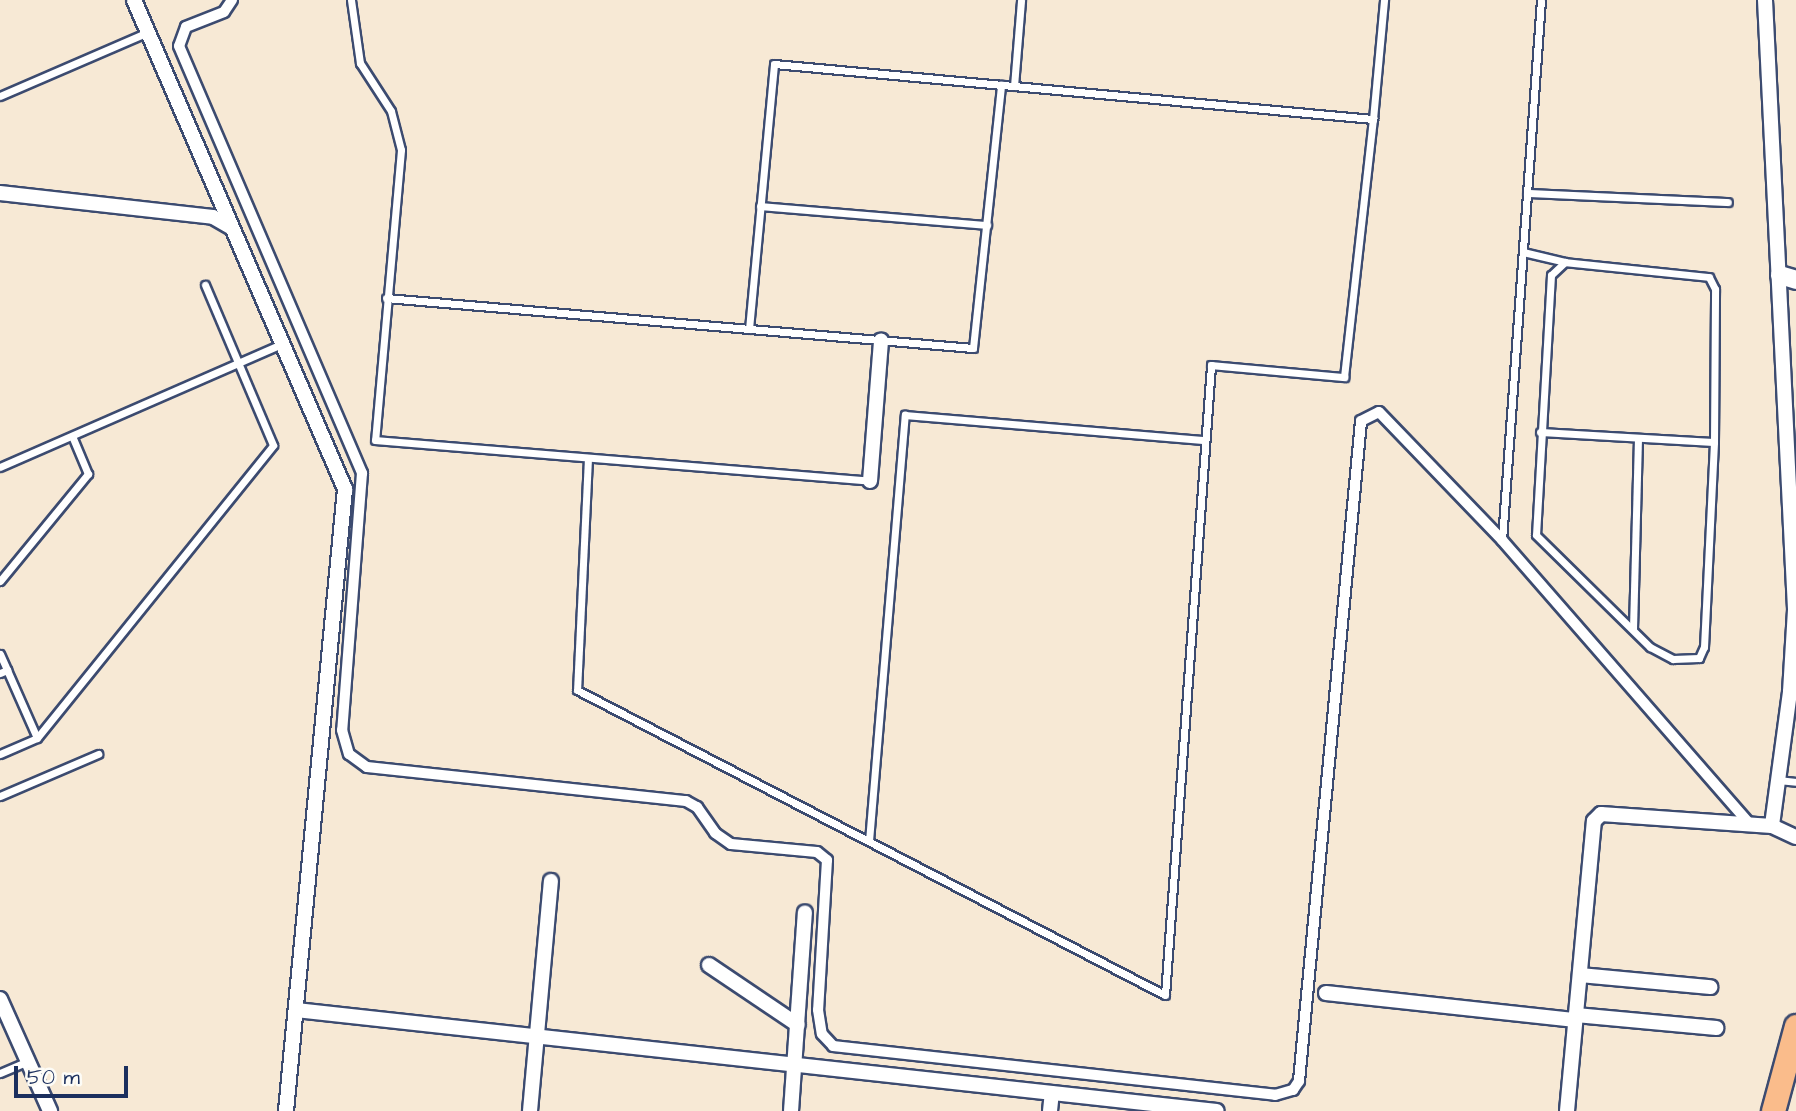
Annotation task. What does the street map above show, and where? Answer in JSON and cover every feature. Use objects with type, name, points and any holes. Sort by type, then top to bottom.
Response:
[{"type":"main road","points":[[1773,1111],[1795,1033]]},
{"type":"street","points":[[134,0],[230,227],[284,342],[345,489],[286,1111]]},
{"type":"street","points":[[232,0],[224,12],[187,27],[179,46],[362,473],[342,730],[349,754],[367,767],[686,801],[697,807],[715,833],[731,844],[817,852],[827,860],[819,1023],[827,1040],[841,1050],[1275,1095],[1293,1090],[1299,1081],[1361,421],[1379,412],[1502,540],[1750,824]]},
{"type":"street","points":[[1765,0],[1788,277],[1795,610],[1790,732],[1778,780],[1772,826]]},
{"type":"street","points":[[0,193],[213,217],[230,227]]},
{"type":"street","points":[[870,481],[881,340]]},
{"type":"street","points":[[1567,1111],[1594,821],[1601,814],[1750,824],[1772,826],[1796,837]]},
{"type":"street","points":[[530,1111],[551,881]]},
{"type":"street","points":[[791,1111],[805,912]]},
{"type":"street","points":[[709,965],[798,1025]]},
{"type":"street","points":[[1580,975],[1710,986]]},
{"type":"street","points":[[1326,993],[1576,1018],[1716,1028]]},
{"type":"street","points":[[0,999],[50,1111]]},
{"type":"street","points":[[296,1010],[1216,1111]]},
{"type":"street","points":[[1050,1111],[1052,1093]]},
{"type":"lane","points":[[351,0],[360,63],[391,111],[401,150],[375,440],[870,481]]},
{"type":"lane","points":[[1014,86],[1021,0]]},
{"type":"lane","points":[[588,458],[577,690],[1165,995],[1211,365],[1344,377],[1384,0]]},
{"type":"lane","points":[[1502,540],[1541,0]]},
{"type":"lane","points":[[0,96],[148,32]]},
{"type":"lane","points":[[748,329],[774,64],[1373,118]]},
{"type":"lane","points":[[386,298],[973,348],[1002,85]]},
{"type":"lane","points":[[1527,193],[1728,202]]},
{"type":"lane","points":[[760,206],[986,225]]},
{"type":"lane","points":[[1523,252],[1565,262],[1709,277],[1715,289],[1714,442],[1704,654],[1673,659],[1662,656],[1536,535],[1539,432],[1552,275],[1565,262]]},
{"type":"lane","points":[[0,754],[37,738],[273,444],[205,285]]},
{"type":"lane","points":[[0,467],[284,342]]},
{"type":"lane","points":[[869,841],[905,415],[1205,440]]},
{"type":"lane","points":[[1539,432],[1714,442]]},
{"type":"lane","points":[[0,581],[88,474],[72,436]]},
{"type":"lane","points":[[1633,629],[1638,439]]},
{"type":"lane","points":[[0,654],[4,672],[37,738]]},
{"type":"lane","points":[[0,796],[98,754]]},
{"type":"lane","points":[[1778,780],[1796,782]]},
{"type":"lane","points":[[0,1073],[28,1061]]}]
